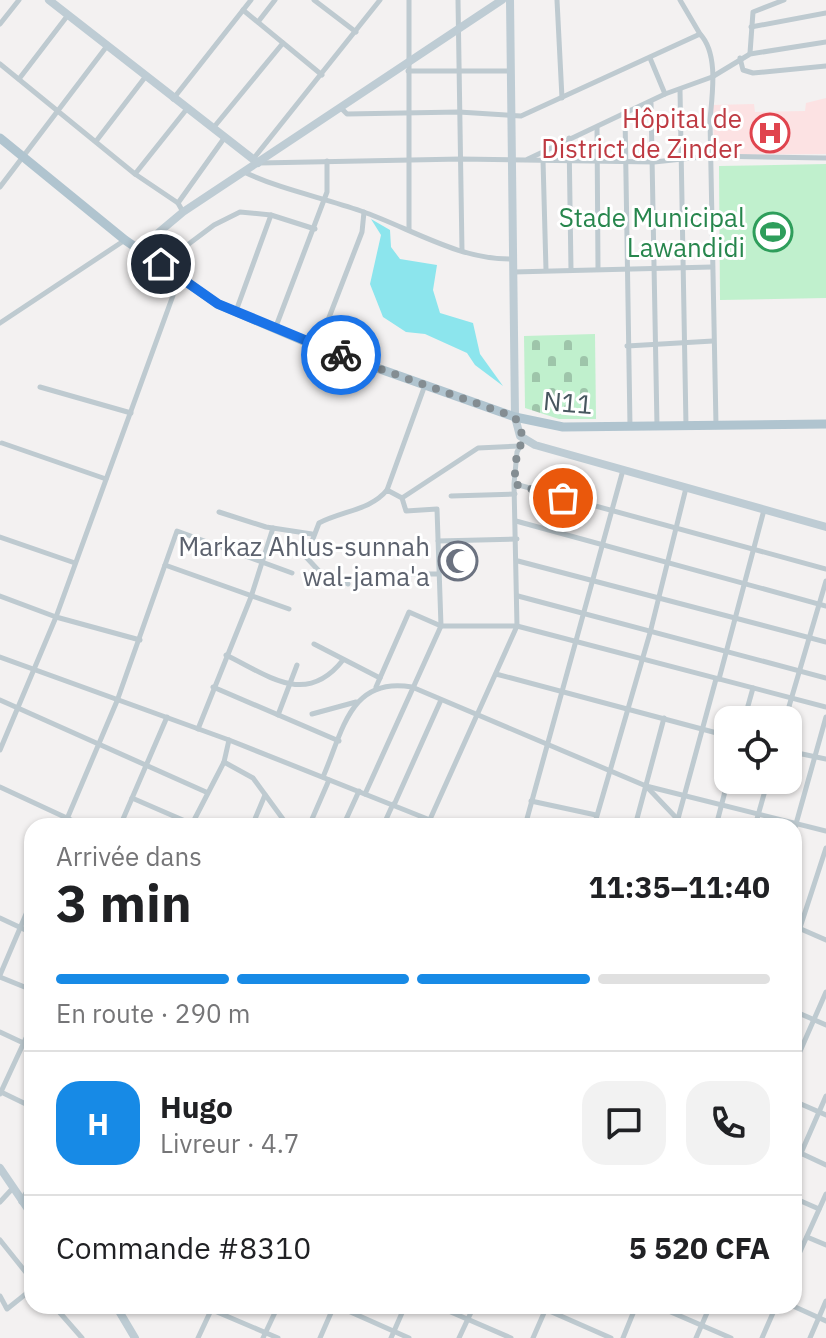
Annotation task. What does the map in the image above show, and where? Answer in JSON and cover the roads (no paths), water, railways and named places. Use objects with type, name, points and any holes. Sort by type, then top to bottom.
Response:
[{"type":"main road","name":"N11","points":[[0,138],[125,240],[179,279],[236,312],[318,347],[515,417],[563,427],[826,424]]},
{"type":"street","points":[[0,24],[19,0]]},
{"type":"street","points":[[49,0],[255,161],[598,159],[654,162],[683,156],[826,158]]},
{"type":"street","points":[[173,99],[251,0]]},
{"type":"street","points":[[258,22],[275,0]]},
{"type":"street","points":[[139,249],[183,212],[244,172],[255,161],[380,0]]},
{"type":"street","points":[[409,0],[409,229]]},
{"type":"street","points":[[458,0],[462,251]]},
{"type":"street","points":[[255,161],[502,0]]},
{"type":"street","points":[[432,818],[517,626],[514,484],[522,443],[515,417],[510,0]]},
{"type":"street","points":[[557,0],[562,98]]},
{"type":"street","points":[[680,0],[707,41],[712,77],[716,426]]},
{"type":"street","points":[[750,54],[753,12],[784,0]]},
{"type":"street","points":[[316,1],[356,32]]},
{"type":"street","points":[[243,10],[322,75]]},
{"type":"street","points":[[751,27],[826,13]]},
{"type":"street","points":[[19,79],[68,15]]},
{"type":"street","points":[[340,107],[347,114],[409,111],[521,116],[700,34]]},
{"type":"street","points":[[528,160],[665,94],[712,77],[750,54],[826,42]]},
{"type":"street","points":[[213,128],[283,43]]},
{"type":"street","points":[[0,187],[107,45]]},
{"type":"street","points":[[650,58],[665,94]]},
{"type":"street","points":[[740,58],[743,70],[753,73],[826,66]]},
{"type":"street","points":[[0,64],[135,174],[178,203],[183,212]]},
{"type":"street","points":[[408,71],[511,71]]},
{"type":"street","points":[[97,140],[146,76]]},
{"type":"street","points":[[680,90],[686,427]]},
{"type":"street","points":[[651,103],[658,427]]},
{"type":"street","points":[[135,174],[186,110]]},
{"type":"street","points":[[625,115],[630,427]]},
{"type":"street","points":[[597,127],[598,269]]},
{"type":"street","points":[[178,203],[225,137]]},
{"type":"street","points":[[569,138],[571,270]]},
{"type":"street","points":[[543,160],[546,270]]},
{"type":"street","points":[[275,330],[327,192],[327,161]]},
{"type":"street","points":[[244,172],[287,191],[364,212],[462,251],[487,259],[512,259]]},
{"type":"street","points":[[161,264],[214,225],[240,212],[271,215],[315,229]]},
{"type":"street","points":[[318,347],[362,232],[364,212]]},
{"type":"street","points":[[236,312],[271,215]]},
{"type":"street","points":[[0,323],[125,240]]},
{"type":"street","points":[[513,272],[712,267]]},
{"type":"street","points":[[0,750],[56,617],[179,279]]},
{"type":"street","points":[[627,346],[713,341]]},
{"type":"street","points":[[348,584],[319,571],[308,561],[306,552],[312,534],[319,523],[338,513],[376,503],[387,490],[425,384]]},
{"type":"street","points":[[40,387],[131,413]]},
{"type":"street","points":[[2,443],[106,479]]},
{"type":"street","points":[[402,498],[478,448],[522,443],[826,527]]},
{"type":"street","points":[[527,818],[623,470]]},
{"type":"street","points":[[514,484],[826,569]]},
{"type":"street","points":[[531,801],[597,816],[650,633],[686,488]]},
{"type":"street","points":[[347,818],[441,626],[437,509],[406,511],[402,498],[387,490]]},
{"type":"street","points":[[451,496],[515,494]]},
{"type":"street","points":[[678,818],[764,510]]},
{"type":"street","points":[[219,512],[273,528],[312,534]]},
{"type":"street","points":[[516,521],[823,605]]},
{"type":"street","points":[[198,729],[251,597],[273,528]]},
{"type":"street","points":[[0,787],[68,818],[117,701],[177,531],[292,573]]},
{"type":"street","points":[[0,537],[75,563]]},
{"type":"street","points":[[438,541],[517,539]]},
{"type":"street","points":[[517,561],[826,642]]},
{"type":"street","points":[[165,565],[289,609]]},
{"type":"street","points":[[397,574],[438,574]]},
{"type":"street","points":[[790,706],[823,605],[826,581]]},
{"type":"street","points":[[0,596],[56,617],[140,640]]},
{"type":"street","points":[[518,596],[826,678]]},
{"type":"street","points":[[376,687],[409,612],[441,626],[517,626],[826,707]]},
{"type":"street","points":[[314,644],[380,678]]},
{"type":"street","points":[[226,655],[300,687],[321,681],[343,660]]},
{"type":"street","points":[[0,657],[229,740],[362,792],[418,818]]},
{"type":"street","points":[[278,715],[297,665]]},
{"type":"street","points":[[496,674],[714,732]]},
{"type":"street","points":[[312,714],[356,702],[376,687],[395,684],[412,687],[646,786],[781,818]]},
{"type":"street","points":[[213,687],[339,741]]},
{"type":"street","points":[[748,706],[753,688]]},
{"type":"street","points":[[0,700],[206,792]]},
{"type":"street","points":[[387,818],[441,700]]},
{"type":"street","points":[[312,818],[356,702]]},
{"type":"street","points":[[123,818],[167,717]]},
{"type":"street","points":[[797,818],[826,717]]},
{"type":"street","points":[[637,818],[664,718]]},
{"type":"street","points":[[195,818],[224,762],[229,740]]},
{"type":"street","points":[[802,754],[826,759]]},
{"type":"street","points":[[224,762],[243,770],[266,794],[282,818]]},
{"type":"street","points":[[646,786],[673,818]]},
{"type":"street","points":[[256,818],[266,794]]},
{"type":"street","points":[[718,818],[724,794]]},
{"type":"street","points":[[757,818],[764,794]]},
{"type":"street","points":[[132,798],[176,818]]},
{"type":"street","points":[[802,824],[826,831]]},
{"type":"street","points":[[802,913],[826,848]]},
{"type":"street","points":[[0,918],[24,930]]},
{"type":"street","points":[[24,919],[0,976],[24,986]]},
{"type":"street","points":[[802,929],[826,940]]},
{"type":"street","points":[[802,1047],[826,992]]},
{"type":"street","points":[[802,1014],[826,1025]]},
{"type":"street","points":[[0,1032],[24,1043],[1,1092],[24,1103]]},
{"type":"street","points":[[802,1143],[826,1096]]},
{"type":"street","points":[[802,1105],[826,1115]]},
{"type":"street","points":[[802,1154],[826,1165]]},
{"type":"street","points":[[0,1168],[24,1206]]},
{"type":"street","points":[[0,1202],[12,1189]]},
{"type":"street","points":[[802,1248],[826,1194]]},
{"type":"street","points":[[21,1203],[24,1197]]},
{"type":"street","points":[[802,1202],[819,1209]]},
{"type":"street","points":[[807,1237],[826,1245]]},
{"type":"street","points":[[0,1240],[24,1270]]},
{"type":"street","points":[[0,1296],[7,1309],[24,1295]]},
{"type":"street","points":[[810,1338],[826,1301]]},
{"type":"street","points":[[802,1310],[826,1321]]},
{"type":"street","points":[[61,1314],[82,1338]]},
{"type":"street","points":[[121,1314],[135,1338]]},
{"type":"street","points":[[198,1338],[209,1314]]},
{"type":"street","points":[[224,1314],[264,1335],[278,1338]]},
{"type":"street","points":[[264,1335],[274,1314]]},
{"type":"street","points":[[320,1338],[331,1314]]},
{"type":"street","points":[[351,1314],[392,1335],[409,1338]]},
{"type":"street","points":[[392,1335],[401,1314]]},
{"type":"street","points":[[455,1314],[511,1338]]},
{"type":"street","points":[[459,1338],[470,1314]]},
{"type":"street","points":[[533,1338],[543,1314]]},
{"type":"street","points":[[559,1314],[611,1338]]},
{"type":"street","points":[[623,1338],[633,1314]]},
{"type":"street","points":[[674,1314],[731,1338]]},
{"type":"street","points":[[696,1338],[707,1314]]},
{"type":"street","points":[[762,1338],[772,1314]]},
{"type":"water","points":[[371,219],[390,230],[391,247],[400,259],[437,265],[433,290],[440,313],[473,323],[480,354],[503,386],[475,365],[467,353],[425,334],[406,332],[383,317],[370,284],[381,235]]},
{"type":"place","name":"Hôpital de District de Zinder","points":[[770,133]]},
{"type":"place","name":"Stade Municipal Lawandidi","points":[[773,232]]},
{"type":"place","name":"Markaz Ahlus-sunnah wal-jama'a","points":[[458,561]]}]
